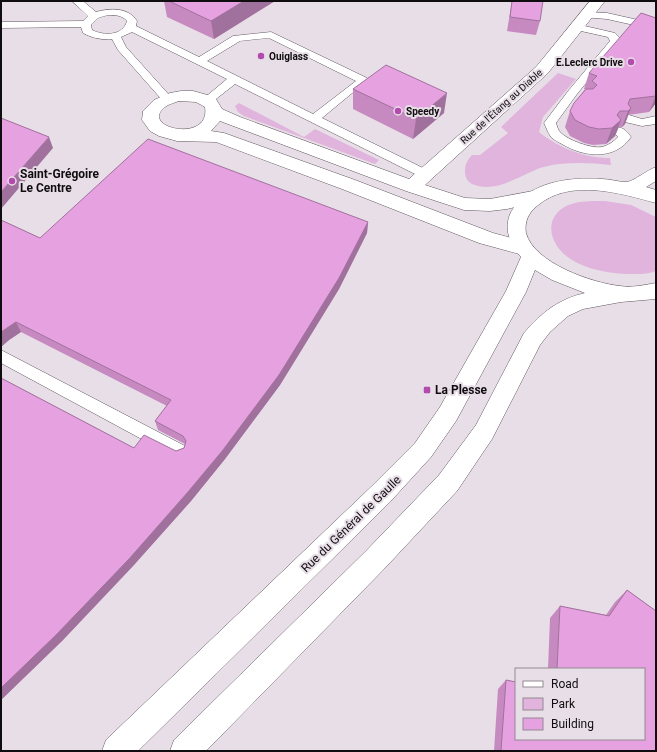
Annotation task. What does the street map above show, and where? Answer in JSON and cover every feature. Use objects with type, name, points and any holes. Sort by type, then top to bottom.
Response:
[{"type":"main road","name":"Rue de l'Étang au Diable","points":[[412,187],[424,174],[542,70],[598,1]]},
{"type":"main road","points":[[527,252],[489,240],[450,223],[240,144],[218,137],[176,135],[161,131],[151,122],[150,116],[155,106],[168,99],[176,96],[193,96],[234,122],[412,187],[464,204],[490,205],[507,203],[538,196],[553,189],[570,186],[591,185],[630,189],[656,197]]},
{"type":"main road","points":[[185,135],[203,129],[210,124],[213,118],[211,106]]},
{"type":"main road","points":[[630,189],[656,173]]},
{"type":"main road","points":[[538,196],[521,210],[517,221],[516,234],[527,252],[547,268],[569,280],[591,288],[621,294]]},
{"type":"main road","name":"Rue du Général de Gaulle","points":[[117,751],[381,494],[423,450],[448,414],[516,292],[527,252]]},
{"type":"main road","points":[[185,751],[375,560],[448,483],[484,432],[532,338],[542,326],[565,307],[577,302],[621,294],[656,291]]},
{"type":"lane","points":[[77,1],[94,16]]},
{"type":"lane","points":[[1,25],[86,24],[94,16],[107,12],[121,13],[130,18],[132,24],[126,31],[115,36],[96,36],[87,31],[86,24]]},
{"type":"lane","points":[[581,21],[607,16],[656,27]]},
{"type":"lane","points":[[581,21],[611,35],[615,38],[615,41],[576,96],[550,123],[556,135],[602,151],[612,141]]},
{"type":"lane","points":[[130,27],[424,174]]},
{"type":"lane","points":[[198,62],[236,38],[271,35],[363,80],[314,119]]},
{"type":"lane","points":[[115,36],[130,43],[168,99]]},
{"type":"lane","points":[[130,43],[150,38]]},
{"type":"lane","points":[[211,106],[234,79]]},
{"type":"lane","points":[[560,111],[572,115]]},
{"type":"lane","points":[[629,119],[646,122],[656,120]]},
{"type":"lane","points":[[1,356],[179,452]]},
{"type":"green space","points":[[558,73],[576,79],[543,117],[539,132],[555,143],[572,151],[600,158],[610,158],[611,165],[592,163],[556,164],[539,168],[504,184],[496,186],[488,187],[470,183],[465,175],[465,167],[470,157],[472,155],[480,155],[508,133],[501,127]]},
{"type":"green space","points":[[239,103],[304,137],[315,129],[379,160],[375,164],[244,116],[238,112],[235,106]]},
{"type":"green space","points":[[605,201],[631,205],[656,217],[656,271],[645,274],[626,274],[597,270],[570,259],[557,246],[552,234],[551,225],[561,209],[574,203]]},
{"type":"building","points":[[169,1],[244,1],[211,21]]},
{"type":"building","points":[[512,1],[543,1],[540,21],[510,17]]},
{"type":"building","points":[[641,13],[656,18],[656,96],[630,99],[628,104],[631,108],[628,111],[620,111],[617,115],[621,120],[612,128],[599,129],[589,127],[575,120],[570,111],[574,103],[586,89],[593,89],[597,85],[592,81],[597,76],[589,73]]},
{"type":"building","points":[[386,65],[447,93],[416,119],[353,89]]},
{"type":"building","points":[[1,118],[49,137],[1,192]]},
{"type":"building","points":[[148,139],[368,222],[339,278],[279,375],[223,450],[129,559],[56,635],[1,688],[1,378],[134,448],[144,435],[176,451],[184,448],[186,441],[183,436],[155,421],[171,400],[16,322],[1,332],[1,220],[40,238]]},
{"type":"building","points":[[627,590],[656,611],[656,751],[501,751],[506,680],[515,682],[515,740],[645,740],[645,668],[557,668],[560,606],[609,616]]},
{"type":"place","name":"Ouiglass","points":[[261,56]]},
{"type":"place","name":"E.Leclerc Drive","points":[[631,62]]},
{"type":"place","name":"Speedy","points":[[398,111]]},
{"type":"place","name":"Saint-Grégoire Le Centre","points":[[12,181]]},
{"type":"place","name":"La Plesse","points":[[427,390]]}]
